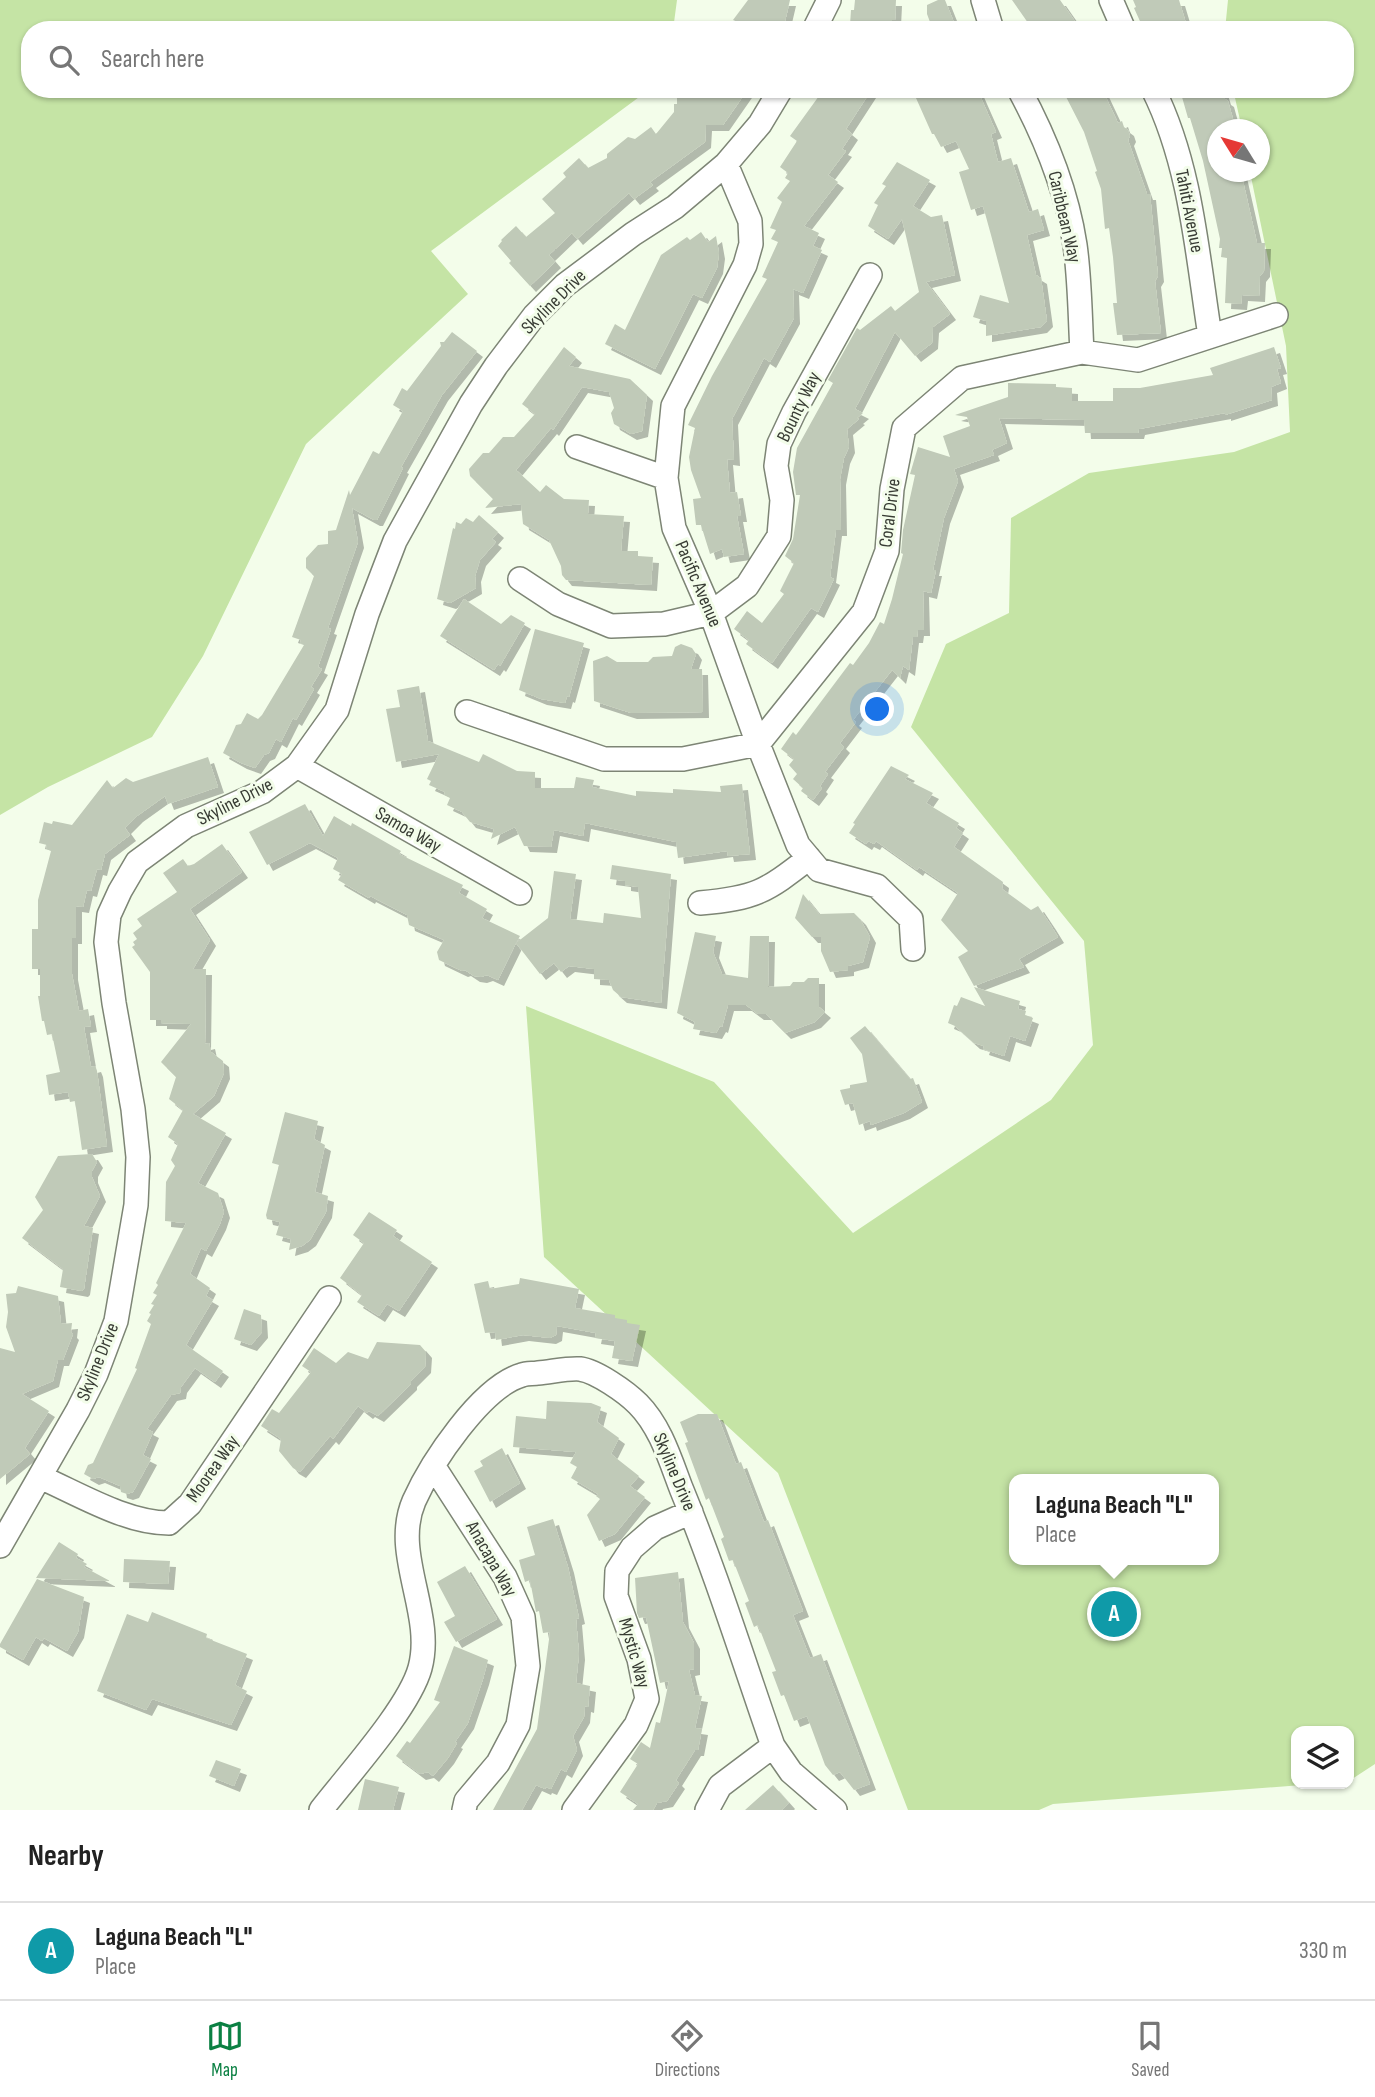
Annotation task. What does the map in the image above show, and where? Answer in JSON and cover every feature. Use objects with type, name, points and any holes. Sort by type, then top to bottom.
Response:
[{"type":"street","points":[[818,21],[829,0]]},
{"type":"street","points":[[983,0],[989,21]]},
{"type":"street","points":[[1111,0],[1120,21]]},
{"type":"street","name":"Skyline Drive","points":[[0,1546],[96,1374],[116,1321],[136,1205],[138,1157],[106,942],[109,915],[120,891],[137,862],[186,826],[262,792],[297,766],[337,710],[367,614],[395,541],[471,404],[496,366],[534,316],[565,285],[632,234],[676,207],[726,163],[760,124],[776,98]]},
{"type":"street","name":"Caribbean Way","points":[[1024,98],[1064,198],[1075,246],[1082,352]]},
{"type":"street","name":"Tahiti Avenue","points":[[1157,98],[1174,141],[1188,194],[1210,336]]},
{"type":"street","name":"Pacific Avenue","points":[[726,163],[750,221],[751,244],[745,265],[673,406],[666,478],[674,528],[711,613],[798,845],[819,870],[877,886],[911,919],[914,948]]},
{"type":"street","name":"Bounty Way","points":[[520,579],[558,604],[611,626],[664,624],[711,613],[747,586],[779,536],[782,500],[776,466],[779,444],[870,275]]},
{"type":"street","name":"Coral Drive","points":[[758,744],[864,612],[887,551],[892,489],[904,428],[962,377],[1082,352],[1138,360],[1276,315]]},
{"type":"street","points":[[577,447],[666,478]]},
{"type":"street","points":[[467,712],[604,759],[683,759],[758,744]]},
{"type":"street","name":"Samoa Way","points":[[297,766],[520,893]]},
{"type":"street","points":[[700,903],[752,896],[771,888],[809,858]]},
{"type":"street","name":"Moorea Way","points":[[40,1477],[132,1517],[151,1523],[169,1523],[190,1504],[329,1298]]},
{"type":"street","name":"Skyline Drive","points":[[321,1810],[401,1706],[420,1668],[422,1640],[407,1526],[414,1502],[434,1467],[470,1413],[496,1390],[521,1375],[581,1369],[609,1382],[639,1404],[659,1433],[691,1512],[774,1746],[791,1772],[835,1810]]},
{"type":"street","name":"Anacapa Way","points":[[434,1467],[505,1577],[523,1617],[528,1666],[518,1725],[498,1763],[466,1801],[464,1810]]},
{"type":"street","name":"Mystic Way","points":[[575,1810],[636,1725],[647,1699],[639,1659],[616,1596],[617,1571],[632,1548],[654,1528],[691,1512]]},
{"type":"street","points":[[707,1810],[720,1786],[774,1746]]},
{"type":"green space","points":[[0,0],[677,0],[674,21],[21,21],[21,98],[638,98],[431,251],[468,294],[306,444],[203,656],[152,737],[48,787],[0,815]]},
{"type":"green space","points":[[1228,0],[1375,0],[1375,1764],[1354,1778],[1354,1726],[1291,1726],[1291,1786],[1053,1804],[1039,1810],[908,1810],[778,1473],[544,1257],[526,1006],[714,1082],[853,1233],[1051,1100],[1093,1045],[1084,941],[911,727],[946,644],[1009,613],[1011,518],[1089,473],[1234,452],[1290,432],[1286,346],[1252,182],[1270,182],[1270,119],[1240,119],[1235,98],[1354,98],[1354,21],[1226,21]]},
{"type":"building","points":[[748,0],[790,0],[785,21],[733,20]]},
{"type":"building","points":[[855,0],[896,0],[895,20],[892,21],[850,21],[851,10],[854,10]]},
{"type":"building","points":[[945,0],[953,21],[930,21],[927,5]]},
{"type":"building","points":[[1012,0],[1060,0],[1075,21],[1027,21]]},
{"type":"building","points":[[1133,0],[1179,0],[1185,21],[1140,21],[1134,8],[1136,7]]},
{"type":"building","points":[[677,98],[742,98],[723,125],[706,125],[705,142],[650,182],[653,185],[634,199],[629,193],[577,239],[572,233],[549,255],[555,262],[530,286],[498,246],[501,240],[516,226],[526,237],[555,213],[542,199],[566,177],[563,173],[579,158],[588,168],[607,158],[607,154],[628,137],[635,139],[651,127],[656,134],[674,112],[674,104],[677,104]]},
{"type":"building","points":[[817,98],[866,98],[846,129],[852,134],[842,149],[846,151],[828,175],[838,182],[804,226],[819,233],[813,246],[822,250],[803,293],[793,289],[794,318],[770,362],[764,358],[732,419],[734,460],[727,459],[730,493],[737,492],[741,516],[737,516],[744,554],[724,557],[722,549],[710,554],[701,525],[696,525],[693,499],[701,498],[689,457],[695,428],[688,425],[712,376],[767,279],[762,277],[778,242],[771,239],[776,230],[770,228],[782,202],[777,198],[790,181],[785,178],[788,173],[780,167],[797,141],[790,136]]},
{"type":"building","points":[[916,98],[981,98],[996,132],[991,134],[998,162],[1011,158],[1029,212],[1038,209],[1044,230],[1027,235],[1036,275],[1041,278],[1047,321],[1041,327],[986,336],[986,321],[973,317],[980,295],[1009,303],[983,206],[971,210],[959,172],[969,169],[956,141],[941,147],[932,134]]},
{"type":"building","points":[[1067,98],[1106,98],[1118,123],[1122,121],[1128,130],[1128,140],[1147,194],[1150,194],[1161,333],[1117,335],[1113,303],[1117,303],[1109,228],[1105,229],[1101,189],[1084,132]]},
{"type":"building","points":[[1182,98],[1225,98],[1228,101],[1233,119],[1207,119],[1207,179],[1203,161]]},
{"type":"building","points":[[897,162],[930,180],[913,206],[931,217],[942,215],[955,275],[926,282],[950,314],[933,327],[932,343],[915,356],[895,332],[855,409],[863,413],[847,429],[849,447],[840,479],[841,530],[836,530],[830,577],[834,579],[818,612],[811,608],[772,663],[746,644],[749,640],[734,629],[747,611],[762,623],[784,594],[780,591],[794,563],[785,556],[793,539],[800,495],[796,495],[793,472],[797,448],[833,383],[828,380],[857,328],[860,330],[891,306],[895,311],[919,292],[902,219],[888,239],[868,226],[878,205],[874,203],[886,186],[882,184]]},
{"type":"building","points":[[1208,182],[1243,182],[1257,243],[1265,243],[1264,271],[1260,276],[1259,296],[1242,295],[1241,304],[1225,303],[1227,258],[1221,257],[1220,239]]},
{"type":"building","points":[[701,232],[708,242],[716,236],[719,253],[717,268],[702,298],[693,294],[655,369],[605,344],[615,324],[625,330],[661,255],[687,237],[690,240]]},
{"type":"building","points":[[452,332],[477,351],[442,395],[401,467],[403,468],[377,520],[352,508],[358,542],[328,628],[331,629],[318,667],[322,669],[311,687],[314,689],[296,720],[293,718],[281,742],[276,739],[269,753],[264,755],[255,768],[241,763],[223,753],[236,725],[241,724],[247,713],[258,719],[262,715],[304,645],[300,643],[301,640],[292,637],[314,576],[306,568],[306,558],[318,545],[328,544],[328,531],[336,530],[349,490],[350,495],[373,451],[379,454],[403,411],[393,405],[402,388],[407,391],[441,346],[440,342],[444,342]]},
{"type":"building","points":[[564,347],[576,357],[569,366],[630,379],[647,395],[642,431],[631,434],[614,424],[611,413],[614,408],[609,392],[582,387],[553,430],[551,428],[516,470],[540,492],[546,485],[564,499],[589,500],[588,514],[624,516],[621,551],[638,551],[638,556],[653,557],[651,585],[566,580],[549,540],[523,524],[521,504],[485,508],[493,499],[470,476],[469,469],[483,453],[489,453],[503,437],[514,437],[535,414],[522,404]]},
{"type":"building","points":[[1274,347],[1281,368],[1277,369],[1281,383],[1271,387],[1272,400],[1225,415],[1139,429],[1138,433],[1085,433],[1084,420],[999,418],[1007,443],[992,450],[994,455],[954,469],[958,481],[944,518],[931,593],[923,591],[924,630],[918,630],[917,637],[913,637],[909,670],[903,666],[900,678],[892,670],[853,720],[856,722],[840,743],[844,747],[825,772],[828,774],[820,786],[822,788],[813,800],[801,791],[803,788],[793,779],[797,774],[789,765],[794,759],[781,749],[793,732],[796,735],[850,663],[853,665],[880,622],[884,624],[903,554],[903,530],[915,475],[910,474],[918,447],[950,457],[943,436],[970,426],[967,417],[955,415],[1008,397],[1008,383],[1056,384],[1056,387],[1072,388],[1072,401],[1113,401],[1113,388],[1140,388],[1213,375],[1210,368]]},
{"type":"building","points":[[479,515],[498,532],[492,539],[496,542],[480,560],[475,576],[476,588],[450,603],[437,599],[456,522],[461,524],[466,518],[473,522]]},
{"type":"building","points":[[464,599],[501,624],[511,615],[525,623],[500,666],[498,664],[494,670],[440,636]]},
{"type":"building","points":[[535,629],[584,643],[565,703],[541,699],[519,690]]},
{"type":"building","points":[[681,644],[692,648],[696,654],[691,669],[702,669],[703,712],[631,713],[594,701],[593,661],[607,656],[617,662],[648,662],[653,657],[672,656],[675,647]]},
{"type":"building","points":[[419,686],[428,741],[479,762],[483,754],[517,771],[535,772],[535,788],[574,788],[576,777],[594,780],[592,787],[636,796],[636,791],[673,793],[673,789],[721,792],[720,786],[742,784],[750,854],[728,856],[727,851],[678,858],[676,842],[585,823],[583,836],[554,830],[551,847],[524,846],[515,827],[491,839],[494,829],[470,822],[462,812],[447,805],[450,798],[444,795],[445,792],[429,785],[431,781],[427,779],[439,754],[396,762],[386,709],[400,707],[397,690]]},
{"type":"building","points":[[208,757],[218,787],[168,804],[165,796],[137,816],[125,828],[130,835],[105,854],[101,870],[97,869],[91,891],[87,890],[83,907],[76,906],[76,938],[72,938],[72,974],[79,1011],[88,1009],[91,1026],[84,1027],[91,1067],[95,1066],[97,1071],[107,1146],[82,1150],[75,1101],[70,1102],[68,1092],[49,1095],[46,1075],[60,1072],[52,1034],[47,1035],[42,1021],[38,996],[40,969],[32,969],[32,929],[38,929],[38,900],[51,851],[46,849],[47,845],[39,843],[44,822],[72,825],[107,780],[113,788],[126,778],[133,782]]},
{"type":"building","points":[[891,766],[909,775],[905,779],[933,793],[926,803],[959,823],[956,828],[963,833],[954,847],[1003,882],[1002,889],[1031,910],[1038,906],[1050,924],[1058,937],[1019,959],[1024,967],[974,986],[958,957],[968,951],[941,920],[958,893],[919,867],[917,870],[876,841],[874,844],[868,841],[866,844],[849,833]]},
{"type":"building","points":[[305,804],[323,836],[334,816],[351,826],[352,823],[401,851],[399,854],[463,885],[459,893],[487,909],[482,918],[520,936],[498,980],[487,975],[474,976],[439,960],[437,952],[444,940],[409,925],[407,915],[338,880],[342,874],[333,869],[338,858],[310,843],[267,865],[249,832]]},
{"type":"building","points":[[222,844],[242,872],[190,909],[210,940],[193,969],[206,969],[205,1044],[209,1043],[211,1052],[223,1061],[224,1073],[214,1096],[193,1114],[226,1133],[198,1183],[218,1193],[224,1212],[206,1251],[201,1248],[190,1274],[210,1288],[206,1296],[213,1300],[186,1345],[223,1371],[215,1382],[195,1368],[181,1387],[180,1393],[171,1395],[147,1429],[153,1432],[143,1455],[151,1459],[133,1492],[127,1494],[121,1492],[120,1486],[84,1474],[88,1465],[93,1463],[137,1369],[135,1368],[151,1324],[147,1321],[154,1305],[151,1304],[157,1295],[153,1293],[158,1285],[156,1283],[186,1223],[165,1221],[166,1182],[175,1166],[171,1160],[178,1144],[168,1137],[183,1110],[169,1099],[176,1077],[161,1062],[191,1024],[150,1020],[150,972],[132,947],[137,939],[133,933],[142,926],[137,919],[177,892],[163,873],[183,859],[188,866],[194,864]]},
{"type":"building","points":[[612,865],[671,874],[661,1003],[621,997],[613,990],[609,980],[594,979],[594,969],[569,966],[561,972],[554,963],[540,974],[516,943],[548,918],[554,871],[576,874],[570,919],[603,923],[604,913],[641,918],[638,887],[625,885],[625,881],[610,879]]},
{"type":"building","points":[[803,894],[819,914],[854,913],[860,919],[870,937],[863,962],[848,966],[848,970],[830,972],[821,951],[821,937],[812,937],[795,918]]},
{"type":"building","points":[[695,932],[716,936],[713,952],[722,974],[748,978],[750,936],[769,936],[768,987],[790,986],[793,982],[819,978],[819,1007],[825,1012],[815,1022],[785,1033],[766,1014],[758,1014],[746,1005],[728,1005],[722,1027],[720,1026],[716,1033],[693,1029],[695,1022],[677,1013]]},
{"type":"building","points":[[974,987],[1020,1001],[1018,1009],[1026,1011],[1025,1015],[1033,1018],[1025,1041],[1010,1036],[1004,1056],[983,1049],[984,1046],[974,1043],[948,1023],[954,1005],[957,1006],[961,997],[985,1006]]},
{"type":"building","points":[[865,1026],[910,1079],[913,1078],[922,1102],[904,1113],[871,1125],[870,1121],[859,1125],[853,1103],[845,1105],[840,1090],[867,1082],[862,1054],[850,1038]]},
{"type":"building","points":[[285,1112],[318,1121],[314,1139],[325,1145],[315,1192],[328,1196],[326,1212],[310,1240],[289,1250],[291,1239],[276,1235],[280,1222],[267,1219],[266,1215],[279,1165],[272,1163]]},
{"type":"building","points":[[92,1154],[97,1162],[92,1177],[100,1196],[84,1226],[93,1228],[82,1291],[60,1287],[63,1269],[22,1238],[43,1210],[35,1197],[58,1156]]},
{"type":"building","points":[[369,1212],[397,1230],[393,1236],[432,1262],[399,1311],[387,1304],[379,1316],[357,1302],[362,1295],[340,1278],[364,1243],[353,1235]]},
{"type":"building","points":[[520,1278],[579,1289],[575,1308],[615,1315],[615,1318],[627,1320],[627,1323],[640,1325],[632,1361],[612,1358],[615,1341],[595,1338],[596,1333],[557,1326],[556,1335],[550,1338],[523,1335],[496,1340],[495,1332],[485,1333],[474,1284],[488,1281],[490,1289],[519,1284]]},
{"type":"building","points":[[18,1286],[58,1296],[61,1324],[72,1323],[73,1334],[63,1360],[58,1360],[53,1381],[22,1394],[49,1411],[25,1448],[30,1454],[0,1479],[0,1348],[15,1352],[6,1327],[6,1294],[16,1293]]},
{"type":"building","points":[[244,1309],[261,1315],[262,1332],[251,1345],[234,1339]]},
{"type":"building","points":[[377,1342],[420,1345],[426,1352],[425,1367],[378,1416],[369,1411],[367,1413],[358,1406],[333,1439],[330,1436],[300,1472],[293,1468],[279,1451],[281,1439],[261,1426],[272,1409],[279,1413],[311,1372],[302,1366],[314,1348],[336,1363],[348,1352],[368,1359]]},
{"type":"building","points":[[547,1401],[591,1403],[601,1407],[597,1422],[619,1438],[611,1454],[639,1476],[630,1486],[645,1497],[615,1534],[599,1541],[587,1515],[600,1499],[596,1496],[598,1494],[571,1478],[577,1467],[570,1463],[576,1452],[513,1447],[516,1416],[546,1419]]},
{"type":"building","points":[[698,1414],[717,1414],[736,1464],[741,1462],[764,1522],[768,1520],[803,1611],[793,1615],[810,1658],[821,1654],[870,1784],[854,1790],[840,1772],[833,1775],[825,1765],[807,1716],[794,1721],[784,1695],[781,1696],[772,1672],[776,1671],[758,1625],[754,1627],[745,1603],[749,1601],[733,1560],[729,1561],[721,1539],[724,1537],[709,1498],[706,1500],[685,1443],[688,1442],[680,1422]]},
{"type":"building","points":[[502,1448],[520,1483],[490,1502],[474,1471],[483,1466],[480,1461]]},
{"type":"building","points":[[553,1519],[568,1567],[579,1618],[576,1619],[579,1654],[576,1683],[590,1686],[588,1707],[585,1706],[584,1717],[573,1736],[577,1750],[566,1772],[561,1769],[551,1789],[536,1785],[522,1810],[493,1810],[537,1729],[550,1632],[543,1633],[530,1580],[525,1582],[519,1560],[535,1555],[527,1527]]},
{"type":"building","points":[[59,1542],[78,1554],[76,1558],[87,1564],[84,1567],[110,1581],[36,1578]]},
{"type":"building","points":[[124,1559],[170,1561],[168,1584],[123,1582]]},
{"type":"building","points":[[465,1566],[497,1619],[456,1642],[444,1622],[455,1616],[437,1582]]},
{"type":"building","points":[[678,1572],[683,1622],[694,1643],[694,1669],[689,1670],[695,1695],[702,1696],[695,1728],[702,1729],[698,1750],[695,1750],[676,1780],[679,1783],[667,1801],[657,1803],[653,1810],[633,1810],[638,1804],[620,1792],[638,1764],[630,1759],[641,1742],[650,1748],[656,1722],[660,1723],[669,1681],[660,1683],[646,1617],[639,1618],[637,1613],[635,1578]]},
{"type":"building","points":[[37,1579],[84,1597],[78,1632],[67,1651],[44,1638],[42,1641],[36,1637],[23,1660],[0,1647],[0,1644]]},
{"type":"building","points":[[152,1612],[207,1634],[206,1638],[247,1654],[235,1685],[247,1691],[231,1725],[152,1699],[146,1710],[97,1691],[127,1614],[148,1622]]},
{"type":"building","points":[[454,1646],[488,1660],[483,1679],[468,1723],[448,1758],[433,1776],[428,1772],[420,1774],[396,1756],[407,1741],[410,1743],[440,1702],[434,1700]]},
{"type":"building","points":[[216,1760],[241,1769],[234,1786],[209,1776]]},
{"type":"building","points":[[365,1779],[399,1787],[393,1810],[358,1810]]},
{"type":"building","points":[[773,1785],[789,1803],[782,1810],[745,1810]]},
{"type":"place","name":"Laguna Beach \"L\"","points":[[1114,1614]]}]
